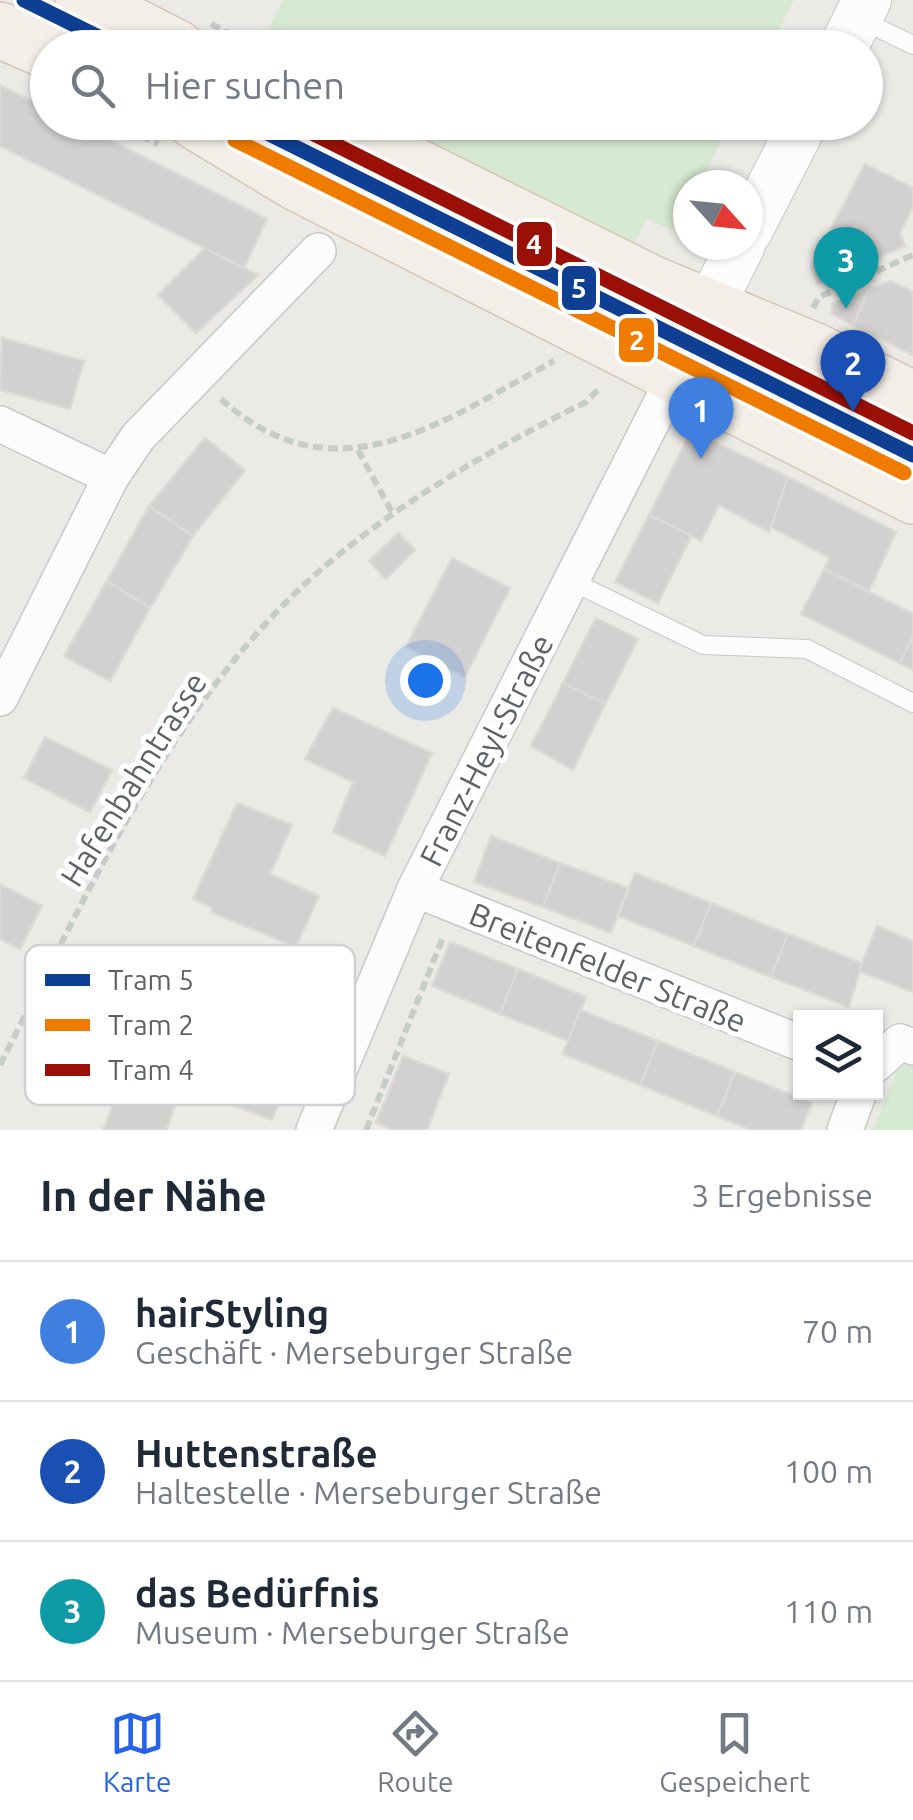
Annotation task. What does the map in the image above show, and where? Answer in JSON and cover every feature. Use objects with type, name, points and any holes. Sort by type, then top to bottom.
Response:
[{"type":"main road","points":[[84,0],[142,30]]},
{"type":"main road","points":[[0,30],[30,44]]},
{"type":"main road","points":[[226,140],[297,183],[622,346],[674,378],[913,496]]},
{"type":"main road","points":[[362,140],[653,284],[815,350],[913,399]]},
{"type":"street","points":[[763,202],[795,140]]},
{"type":"street","points":[[0,698],[110,477],[138,437],[318,251]]},
{"type":"street","points":[[674,378],[733,260]]},
{"type":"street","name":"Franz-Heyl-Straße","points":[[355,1032],[415,889],[674,378]]},
{"type":"street","points":[[0,424],[110,477]]},
{"type":"street","name":"Breitenfelder Straße","points":[[415,889],[793,1041]]},
{"type":"street","points":[[883,1058],[900,1042],[913,1047]]},
{"type":"street","points":[[845,1130],[857,1100]]},
{"type":"street","name":"Franz-Heyl-Straße","points":[[314,1130],[324,1105]]},
{"type":"lane","points":[[883,33],[913,45]]},
{"type":"lane","points":[[571,581],[704,645],[807,648],[913,703]]},
{"type":"path","points":[[811,314],[819,297],[913,255]]},
{"type":"path","points":[[198,378],[235,412],[257,424],[308,444],[358,450],[410,437],[554,362]]},
{"type":"path","name":"Hafenbahntrasse","points":[[64,945],[142,799],[202,704],[272,619],[339,554],[454,471],[586,402],[601,388]]},
{"type":"path","points":[[358,450],[393,514]]},
{"type":"path","points":[[366,1130],[456,906]]},
{"type":"path","name":"Hafenbahntrasse","points":[[0,1065],[25,1018]]},
{"type":"green space","points":[[283,0],[794,0],[779,30],[269,28]]},
{"type":"green space","points":[[416,140],[722,140],[707,170],[673,170],[673,228],[647,219],[630,252]]},
{"type":"green space","points":[[903,1054],[913,1058],[913,1130],[873,1130]]},
{"type":"building","points":[[0,85],[30,100],[30,140],[110,140],[267,219],[244,268],[0,146]]},
{"type":"building","points":[[865,164],[913,188],[913,207],[900,234],[905,246],[818,284],[811,267]]},
{"type":"building","points":[[205,248],[258,275],[196,333],[158,295]]},
{"type":"building","points":[[890,281],[913,292],[913,355],[853,325],[869,289]]},
{"type":"building","points":[[869,289],[853,325],[832,314],[832,304]]},
{"type":"building","points":[[2,338],[84,361],[70,409],[0,390]]},
{"type":"building","points":[[691,431],[788,477],[769,532],[719,505],[701,541],[649,515]]},
{"type":"building","points":[[205,438],[245,470],[193,536],[149,506]]},
{"type":"building","points":[[788,477],[896,532],[869,591],[824,569],[830,558],[771,527]]},
{"type":"building","points":[[149,506],[193,536],[150,608],[107,581]]},
{"type":"building","points":[[649,515],[691,536],[658,603],[615,582]]},
{"type":"building","points":[[398,533],[415,550],[386,579],[369,561]]},
{"type":"building","points":[[452,558],[510,588],[465,677],[406,647]]},
{"type":"building","points":[[824,569],[913,614],[913,636],[900,663],[801,614]]},
{"type":"building","points":[[107,581],[150,608],[110,681],[64,656]]},
{"type":"building","points":[[596,618],[638,639],[605,704],[563,683]]},
{"type":"building","points":[[913,636],[913,670],[900,663]]},
{"type":"building","points":[[563,683],[605,704],[573,770],[531,746]]},
{"type":"building","points":[[333,708],[432,753],[385,856],[333,832],[353,782],[305,759]]},
{"type":"building","points":[[45,737],[112,770],[90,812],[24,778]]},
{"type":"building","points":[[237,803],[292,825],[270,874],[319,896],[297,945],[211,912],[213,908],[193,899]]},
{"type":"building","points":[[491,836],[560,863],[543,907],[474,882]]},
{"type":"building","points":[[560,863],[628,888],[611,933],[543,907]]},
{"type":"building","points":[[635,873],[711,903],[694,946],[618,916]]},
{"type":"building","points":[[0,884],[42,906],[20,949],[0,939]]},
{"type":"building","points":[[711,903],[788,934],[771,977],[694,946]]},
{"type":"building","points":[[877,926],[913,941],[913,992],[859,971]]},
{"type":"building","points":[[788,934],[862,963],[849,1007],[771,977]]},
{"type":"building","points":[[450,942],[518,969],[500,1014],[432,986]]},
{"type":"building","points":[[518,969],[586,997],[568,1041],[500,1014]]},
{"type":"building","points":[[580,1010],[658,1041],[640,1085],[563,1054]]},
{"type":"building","points":[[658,1041],[735,1072],[717,1116],[640,1085]]},
{"type":"building","points":[[403,1056],[449,1074],[427,1130],[394,1130],[376,1123]]},
{"type":"building","points":[[735,1072],[793,1095],[793,1100],[812,1103],[801,1130],[751,1130],[717,1116]]},
{"type":"building","points":[[113,1105],[176,1105],[166,1130],[103,1130]]},
{"type":"building","points":[[233,1105],[278,1105],[272,1120]]},
{"type":"tram line","name":"5","points":[[24,0],[85,30]]},
{"type":"tram line","name":"2","points":[[235,140],[904,473]]},
{"type":"tram line","name":"5","points":[[281,140],[913,455]]},
{"type":"tram line","name":"4","points":[[326,140],[913,433]]},
{"type":"place","name":"das Bedürfnis","points":[[846,309]]},
{"type":"place","name":"Huttenstraße","points":[[853,412]]},
{"type":"place","name":"hairStyling","points":[[701,459]]}]
